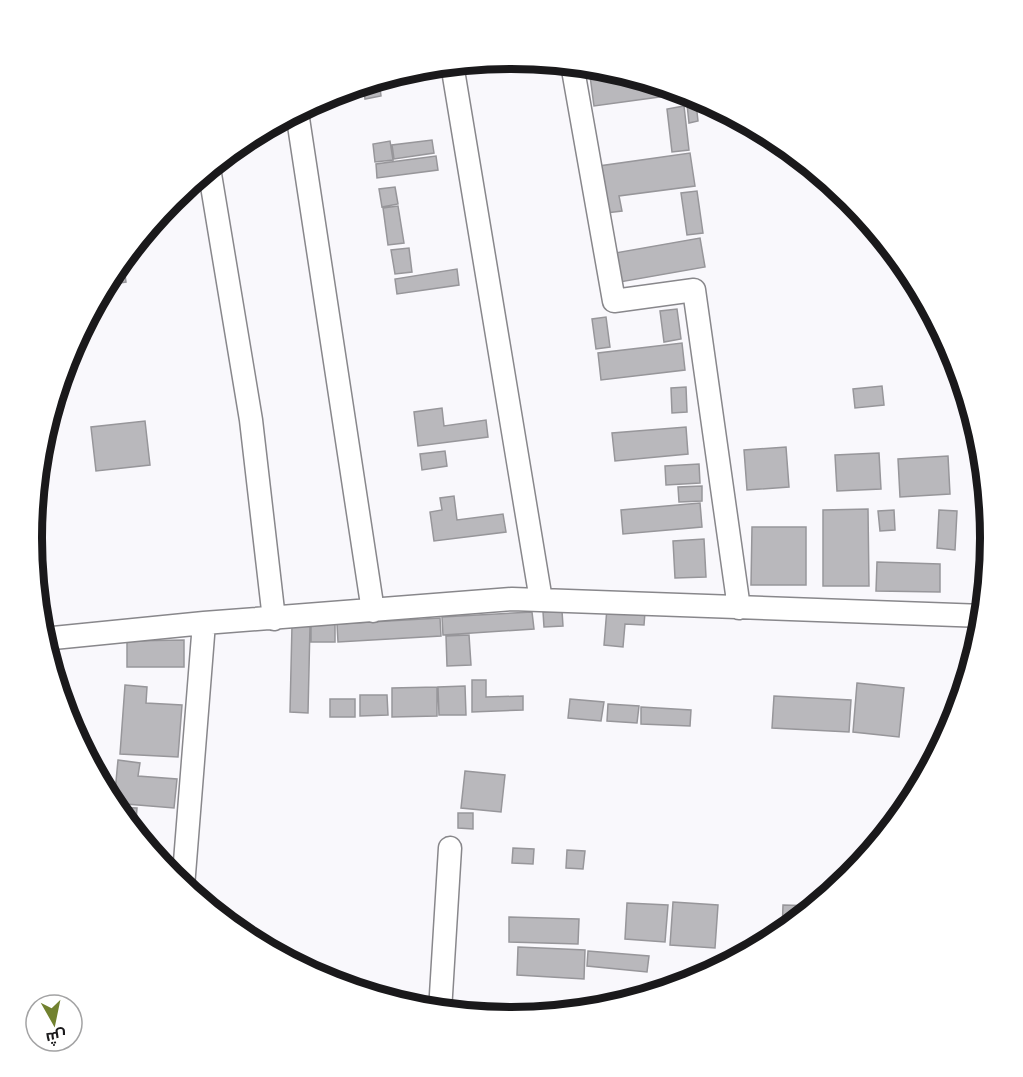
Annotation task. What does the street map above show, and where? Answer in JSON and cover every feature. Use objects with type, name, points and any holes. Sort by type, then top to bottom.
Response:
[{"type":"street","points":[[453,73],[541,600]]},
{"type":"street","points":[[574,73],[614,301],[694,290],[739,608]]},
{"type":"street","points":[[298,120],[373,610]]},
{"type":"street","points":[[211,179],[250,420],[274,619]]},
{"type":"street","points":[[53,638],[204,623],[512,599],[974,616]]},
{"type":"street","points":[[184,874],[204,623]]},
{"type":"street","points":[[441,1002],[450,848]]},
{"type":"building","points":[[590,76],[633,85],[667,96],[594,106]]},
{"type":"building","points":[[380,88],[381,96],[365,99],[364,93]]},
{"type":"building","points":[[687,104],[696,107],[698,121],[689,123]]},
{"type":"building","points":[[684,106],[689,150],[672,152],[667,109]]},
{"type":"building","points":[[432,140],[434,153],[394,159],[392,145]]},
{"type":"building","points":[[390,141],[393,160],[375,162],[373,144]]},
{"type":"building","points":[[690,153],[695,186],[619,196],[622,211],[606,213],[599,166]]},
{"type":"building","points":[[436,156],[438,170],[377,178],[376,164]]},
{"type":"building","points":[[395,187],[398,204],[382,207],[379,189]]},
{"type":"building","points":[[697,191],[703,233],[687,235],[681,193]]},
{"type":"building","points":[[398,206],[404,243],[388,245],[383,208]]},
{"type":"building","points":[[700,238],[705,267],[620,282],[615,253]]},
{"type":"building","points":[[409,248],[412,272],[395,274],[391,250]]},
{"type":"building","points":[[457,269],[459,285],[397,294],[395,279]]},
{"type":"building","points":[[125,273],[126,282],[118,283]]},
{"type":"building","points":[[677,309],[681,339],[664,342],[660,311]]},
{"type":"building","points":[[606,317],[610,347],[596,349],[592,319]]},
{"type":"building","points":[[682,343],[685,370],[601,380],[598,353]]},
{"type":"building","points":[[882,386],[884,405],[855,408],[853,389]]},
{"type":"building","points":[[686,387],[687,412],[672,413],[671,388]]},
{"type":"building","points":[[442,408],[444,426],[486,420],[488,437],[418,446],[414,412]]},
{"type":"building","points":[[145,421],[150,465],[96,471],[91,427]]},
{"type":"building","points":[[686,427],[688,454],[615,461],[612,433]]},
{"type":"building","points":[[786,447],[789,487],[747,490],[744,450]]},
{"type":"building","points":[[445,451],[447,466],[422,470],[420,454]]},
{"type":"building","points":[[879,453],[881,489],[837,491],[835,455]]},
{"type":"building","points":[[948,456],[950,494],[900,497],[898,459]]},
{"type":"building","points":[[699,464],[700,483],[666,485],[665,466]]},
{"type":"building","points":[[702,486],[702,501],[679,502],[678,487]]},
{"type":"building","points":[[454,496],[457,520],[503,514],[506,532],[434,541],[430,512],[442,510],[440,498]]},
{"type":"building","points":[[700,503],[702,527],[623,534],[621,510]]},
{"type":"building","points":[[868,509],[869,586],[823,586],[823,510]]},
{"type":"building","points":[[894,510],[895,530],[880,531],[878,511]]},
{"type":"building","points":[[939,510],[957,511],[955,550],[937,548]]},
{"type":"building","points":[[752,527],[806,527],[806,585],[751,585]]},
{"type":"building","points":[[704,539],[706,577],[675,578],[673,541]]},
{"type":"building","points":[[877,562],[940,564],[940,592],[876,591]]},
{"type":"building","points":[[607,608],[645,612],[644,625],[625,624],[623,647],[604,645]]},
{"type":"building","points":[[562,611],[563,626],[544,627],[543,612]]},
{"type":"building","points":[[532,612],[534,629],[443,635],[442,617]]},
{"type":"building","points":[[440,618],[441,636],[338,642],[337,624]]},
{"type":"building","points":[[311,624],[335,624],[335,642],[311,642]]},
{"type":"building","points":[[292,625],[310,625],[308,713],[290,712]]},
{"type":"building","points":[[469,635],[471,665],[447,666],[446,636]]},
{"type":"building","points":[[184,640],[184,667],[127,667],[127,641]]},
{"type":"building","points":[[472,680],[486,680],[486,697],[523,696],[523,710],[472,712]]},
{"type":"building","points":[[857,683],[904,688],[899,737],[853,732]]},
{"type":"building","points":[[125,685],[147,687],[146,703],[182,705],[178,757],[120,754]]},
{"type":"building","points":[[465,686],[466,715],[439,715],[438,687]]},
{"type":"building","points":[[437,687],[437,716],[392,717],[392,688]]},
{"type":"building","points":[[360,695],[387,695],[388,715],[360,716]]},
{"type":"building","points":[[774,696],[851,700],[849,732],[772,728]]},
{"type":"building","points":[[330,699],[355,699],[355,717],[330,717]]},
{"type":"building","points":[[570,699],[604,702],[601,721],[568,718]]},
{"type":"building","points":[[608,704],[639,706],[637,723],[607,721]]},
{"type":"building","points":[[641,707],[691,710],[690,726],[641,724]]},
{"type":"building","points":[[118,760],[140,763],[138,776],[177,779],[174,808],[125,804],[115,790]]},
{"type":"building","points":[[465,771],[505,775],[501,812],[461,808]]},
{"type":"building","points":[[127,808],[137,808],[136,820]]},
{"type":"building","points":[[458,813],[473,813],[473,829],[458,828]]},
{"type":"building","points":[[513,848],[534,849],[533,864],[512,863]]},
{"type":"building","points":[[567,850],[585,851],[583,869],[566,868]]},
{"type":"building","points":[[673,902],[718,905],[715,948],[670,945]]},
{"type":"building","points":[[627,903],[668,905],[665,942],[625,939]]},
{"type":"building","points":[[783,905],[803,906],[797,911],[782,921]]},
{"type":"building","points":[[509,917],[579,919],[578,944],[509,942]]},
{"type":"building","points":[[518,947],[585,950],[584,979],[517,975]]},
{"type":"building","points":[[588,951],[649,956],[647,972],[587,966]]}]
